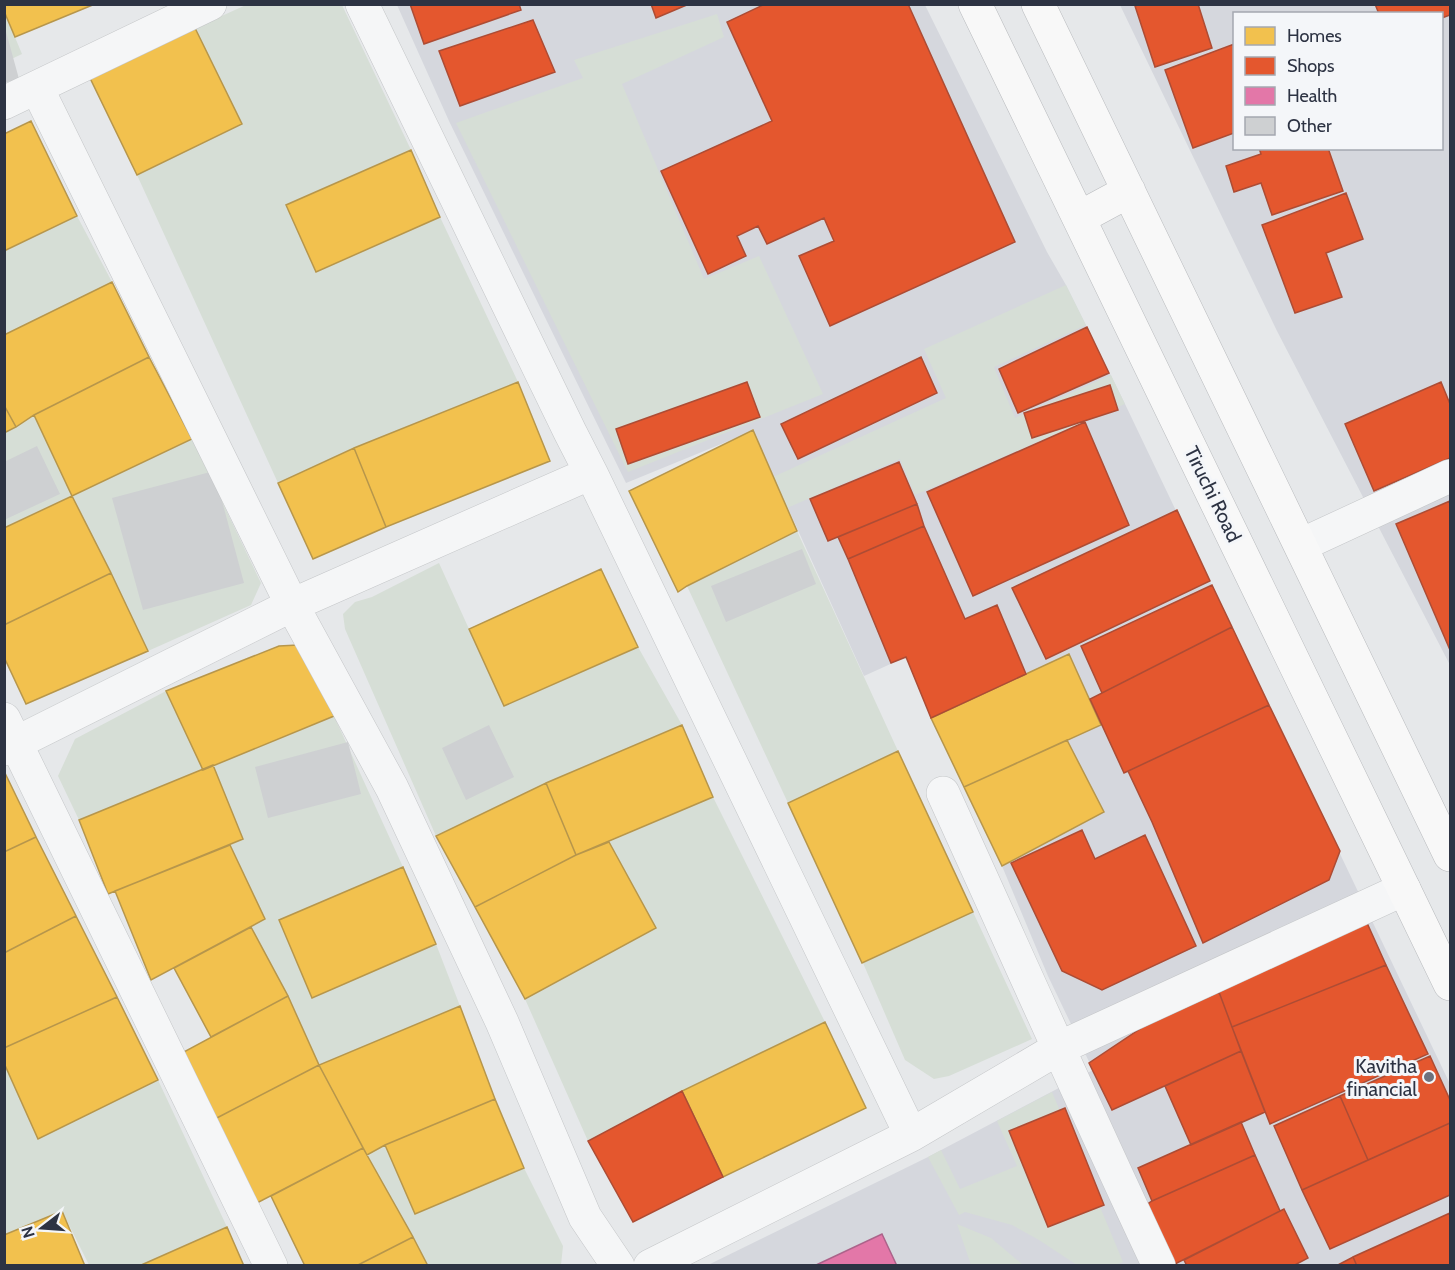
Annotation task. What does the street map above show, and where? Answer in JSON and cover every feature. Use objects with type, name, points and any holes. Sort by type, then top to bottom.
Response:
[{"type":"highway","name":"Tiruchi Road","points":[[975,4],[1450,984]]},
{"type":"highway","points":[[1038,4],[1450,855]]},
{"type":"highway","points":[[1079,218],[1129,191]]},
{"type":"street","points":[[4,103],[210,4]]},
{"type":"street","points":[[362,4],[911,1135]]},
{"type":"street","points":[[37,88],[292,605],[392,788],[502,1022],[585,1217],[618,1266]]},
{"type":"street","points":[[271,1266],[8,737],[292,605],[591,473]]},
{"type":"street","points":[[1301,545],[1450,476]]},
{"type":"street","points":[[943,793],[1096,1133],[1160,1266]]},
{"type":"street","points":[[650,1266],[911,1135],[1059,1048],[1404,889]]},
{"type":"shaded area","points":[[246,5],[342,5],[411,150],[286,205],[315,271],[440,217],[518,382],[354,448],[278,483],[137,175],[241,124],[195,28]]},
{"type":"shaded area","points":[[397,5],[925,5],[1125,404],[1450,1084],[1450,1265],[708,1265],[928,1157],[1093,1070],[1048,976],[1002,866],[906,657],[864,676],[753,431],[626,483],[449,121]]},
{"type":"shaded area","points":[[1120,5],[1450,5],[1450,665],[1277,331]]},
{"type":"shaded area","points":[[4,11],[22,54],[5,62],[4,62]]},
{"type":"shaded area","points":[[717,14],[724,37],[622,84],[704,279],[759,256],[823,394],[628,472],[456,123],[583,78],[574,60]]},
{"type":"shaded area","points":[[77,216],[112,282],[5,335],[5,251]]},
{"type":"shaded area","points":[[1066,285],[1086,325],[994,367],[1015,418],[1111,375],[1125,404],[915,495],[900,459],[787,508],[773,477],[946,398],[924,349]]},
{"type":"shaded area","points":[[34,415],[72,496],[5,527],[5,433]]},
{"type":"shaded area","points":[[192,439],[261,583],[251,605],[148,651],[72,496]]},
{"type":"shaded area","points":[[797,531],[898,751],[788,803],[687,586]]},
{"type":"shaded area","points":[[439,563],[504,706],[638,647],[682,725],[546,783],[436,836],[345,629],[343,614],[355,602],[372,597]]},
{"type":"shaded area","points":[[166,691],[203,770],[79,820],[58,776],[75,739]]},
{"type":"shaded area","points":[[334,716],[403,867],[279,920],[312,998],[436,944],[460,1006],[319,1065],[288,996],[251,927],[265,919],[230,845],[243,839],[213,765]]},
{"type":"shaded area","points":[[713,797],[825,1022],[682,1091],[588,1141],[525,999],[656,928],[609,842]]},
{"type":"shaded area","points":[[973,912],[1032,1039],[949,1076],[934,1079],[905,1060],[863,963]]},
{"type":"shaded area","points":[[4,1063],[158,1080],[227,1227],[139,1266],[89,1265],[62,1211],[5,1235]]},
{"type":"shaded area","points":[[1052,1092],[1123,1262],[1115,1265],[1077,1265],[1012,1225],[965,1212],[959,1215],[928,1157],[941,1150],[960,1189],[1017,1166],[997,1121]]},
{"type":"shaded area","points":[[385,1145],[416,1214],[524,1168],[563,1246],[561,1265],[428,1265],[367,1155]]},
{"type":"shaded area","points":[[957,1224],[991,1238],[1023,1265],[971,1265]]},
{"type":"building: Homes","points":[[4,4],[95,4],[15,37],[4,11]]},
{"type":"building: Homes","points":[[195,28],[242,124],[137,175],[90,78]]},
{"type":"building: Homes","points":[[31,121],[77,216],[4,251],[4,134]]},
{"type":"building: Homes","points":[[411,150],[440,217],[316,272],[286,205]]},
{"type":"building: Homes","points":[[112,282],[149,357],[34,415],[16,427],[4,405],[4,335]]},
{"type":"building: Homes","points":[[149,357],[192,439],[72,496],[34,415]]},
{"type":"building: Homes","points":[[518,382],[550,461],[386,527],[354,448]]},
{"type":"building: Homes","points":[[4,405],[16,427],[4,433]]},
{"type":"building: Homes","points":[[753,430],[797,531],[678,592],[629,491]]},
{"type":"building: Homes","points":[[354,448],[386,527],[313,559],[278,483]]},
{"type":"building: Homes","points":[[72,496],[111,573],[4,625],[4,528]]},
{"type":"building: Homes","points":[[601,569],[638,647],[504,706],[469,629]]},
{"type":"building: Homes","points":[[111,573],[148,651],[26,704],[4,657],[4,625]]},
{"type":"building: Homes","points":[[298,645],[334,716],[203,770],[166,691],[279,646]]},
{"type":"building: Homes","points":[[1069,654],[1101,725],[964,787],[931,718]]},
{"type":"building: Homes","points":[[682,725],[713,797],[576,855],[546,783]]},
{"type":"building: Homes","points":[[1067,740],[1104,812],[1002,866],[964,787]]},
{"type":"building: Homes","points":[[898,751],[973,912],[862,963],[788,803]]},
{"type":"building: Homes","points":[[213,765],[243,839],[108,894],[79,820]]},
{"type":"building: Homes","points":[[4,771],[36,837],[4,852]]},
{"type":"building: Homes","points":[[546,783],[576,855],[475,907],[436,836]]},
{"type":"building: Homes","points":[[36,837],[76,916],[4,953],[4,852]]},
{"type":"building: Homes","points":[[609,842],[656,928],[525,999],[475,907],[576,855]]},
{"type":"building: Homes","points":[[230,845],[265,919],[151,980],[115,891]]},
{"type":"building: Homes","points":[[403,867],[436,944],[312,998],[279,920]]},
{"type":"building: Homes","points":[[76,916],[117,997],[4,1048],[4,953]]},
{"type":"building: Homes","points":[[251,927],[288,996],[211,1037],[174,968]]},
{"type":"building: Homes","points":[[288,996],[319,1065],[211,1121],[180,1054]]},
{"type":"building: Homes","points":[[117,997],[158,1080],[38,1139],[4,1063],[4,1048]]},
{"type":"building: Homes","points":[[460,1006],[495,1099],[385,1145],[367,1155],[319,1065]]},
{"type":"building: Homes","points":[[825,1022],[866,1108],[723,1177],[682,1091]]},
{"type":"building: Homes","points":[[319,1065],[363,1148],[255,1204],[211,1121]]},
{"type":"building: Homes","points":[[495,1099],[524,1168],[415,1214],[385,1145]]},
{"type":"building: Homes","points":[[363,1148],[413,1237],[356,1266],[305,1266],[271,1196]]},
{"type":"building: Homes","points":[[62,1211],[85,1266],[4,1266],[4,1235]]},
{"type":"building: Homes","points":[[227,1227],[244,1266],[139,1266]]},
{"type":"building: Homes","points":[[413,1237],[428,1266],[356,1266]]},
{"type":"building: Shops","points":[[410,4],[519,4],[521,10],[424,44]]},
{"type":"building: Shops","points":[[651,4],[689,4],[656,18]]},
{"type":"building: Shops","points":[[765,4],[908,4],[1015,242],[830,326],[799,256],[834,241],[824,218],[767,244],[758,226],[737,236],[746,256],[708,274],[661,171],[772,121],[727,22]]},
{"type":"building: Shops","points":[[1140,4],[1198,4],[1212,48],[1155,67],[1135,6]]},
{"type":"building: Shops","points":[[1375,4],[1450,4],[1450,15],[1443,18],[1443,12],[1378,12]]},
{"type":"building: Shops","points":[[533,20],[555,72],[460,106],[439,51]]},
{"type":"building: Shops","points":[[1233,44],[1233,133],[1193,148],[1165,70]]},
{"type":"building: Shops","points":[[1260,150],[1329,150],[1343,191],[1272,215],[1261,183],[1234,192],[1226,166],[1261,154]]},
{"type":"building: Shops","points":[[1346,193],[1363,239],[1326,253],[1342,297],[1295,313],[1262,225]]},
{"type":"building: Shops","points":[[1087,327],[1109,373],[1018,413],[999,369]]},
{"type":"building: Shops","points":[[921,357],[937,393],[798,459],[781,424]]},
{"type":"building: Shops","points":[[747,382],[760,417],[628,464],[616,429]]},
{"type":"building: Shops","points":[[1441,382],[1450,404],[1450,458],[1374,491],[1345,424]]},
{"type":"building: Shops","points":[[1110,385],[1118,410],[1032,438],[1024,413]]},
{"type":"building: Shops","points":[[1085,422],[1129,525],[973,596],[927,492]]},
{"type":"building: Shops","points":[[899,462],[917,504],[828,541],[810,499]]},
{"type":"building: Shops","points":[[1450,501],[1450,650],[1396,524]]},
{"type":"building: Shops","points":[[917,504],[924,526],[848,559],[838,537]]},
{"type":"building: Shops","points":[[1177,510],[1210,581],[1046,659],[1012,588]]},
{"type":"building: Shops","points":[[924,526],[965,619],[997,605],[1026,674],[931,718],[906,657],[891,663],[848,559]]},
{"type":"building: Shops","points":[[1212,585],[1232,627],[1102,693],[1081,646]]},
{"type":"building: Shops","points":[[1232,627],[1269,705],[1124,773],[1090,699]]},
{"type":"building: Shops","points":[[1269,705],[1340,851],[1329,880],[1203,943],[1128,771]]},
{"type":"building: Shops","points":[[1082,830],[1095,859],[1145,835],[1196,946],[1102,990],[1062,971],[1011,863]]},
{"type":"building: Shops","points":[[1363,914],[1386,965],[1232,1027],[1219,992]]},
{"type":"building: Shops","points":[[1386,965],[1428,1054],[1270,1124],[1232,1027]]},
{"type":"building: Shops","points":[[1219,992],[1241,1051],[1112,1110],[1089,1063],[1143,1027]]},
{"type":"building: Shops","points":[[1241,1051],[1265,1112],[1191,1145],[1165,1086]]},
{"type":"building: Shops","points":[[1430,1056],[1450,1100],[1450,1123],[1368,1160],[1340,1096]]},
{"type":"building: Shops","points":[[682,1091],[723,1177],[633,1222],[588,1141]]},
{"type":"building: Shops","points":[[1340,1096],[1368,1160],[1302,1190],[1274,1126]]},
{"type":"building: Shops","points":[[1065,1108],[1104,1205],[1048,1227],[1009,1131]]},
{"type":"building: Shops","points":[[1241,1122],[1255,1155],[1152,1201],[1138,1168]]},
{"type":"building: Shops","points":[[1450,1123],[1450,1195],[1330,1249],[1302,1190]]},
{"type":"building: Shops","points":[[1255,1155],[1280,1211],[1175,1264],[1146,1205]]},
{"type":"building: Shops","points":[[1284,1209],[1308,1258],[1293,1266],[1187,1266],[1184,1260]]},
{"type":"building: Shops","points":[[1450,1213],[1450,1266],[1357,1266],[1353,1257]]},
{"type":"building: Shops","points":[[1353,1257],[1357,1266],[1336,1266]]},
{"type":"building: Health","points":[[882,1234],[897,1266],[814,1266]]},
{"type":"building: Other","points":[[4,29],[19,79],[4,83]]},
{"type":"building: Other","points":[[37,446],[60,494],[4,520],[4,462]]},
{"type":"building: Other","points":[[214,471],[244,583],[143,610],[112,498]]},
{"type":"building: Other","points":[[802,549],[816,584],[726,622],[711,586]]},
{"type":"building: Other","points":[[489,725],[514,777],[466,800],[442,748]]},
{"type":"building: Other","points":[[348,742],[361,794],[268,818],[255,767]]},
{"type":"place","name":"Kavitha financial","points":[[1429,1077]]}]
